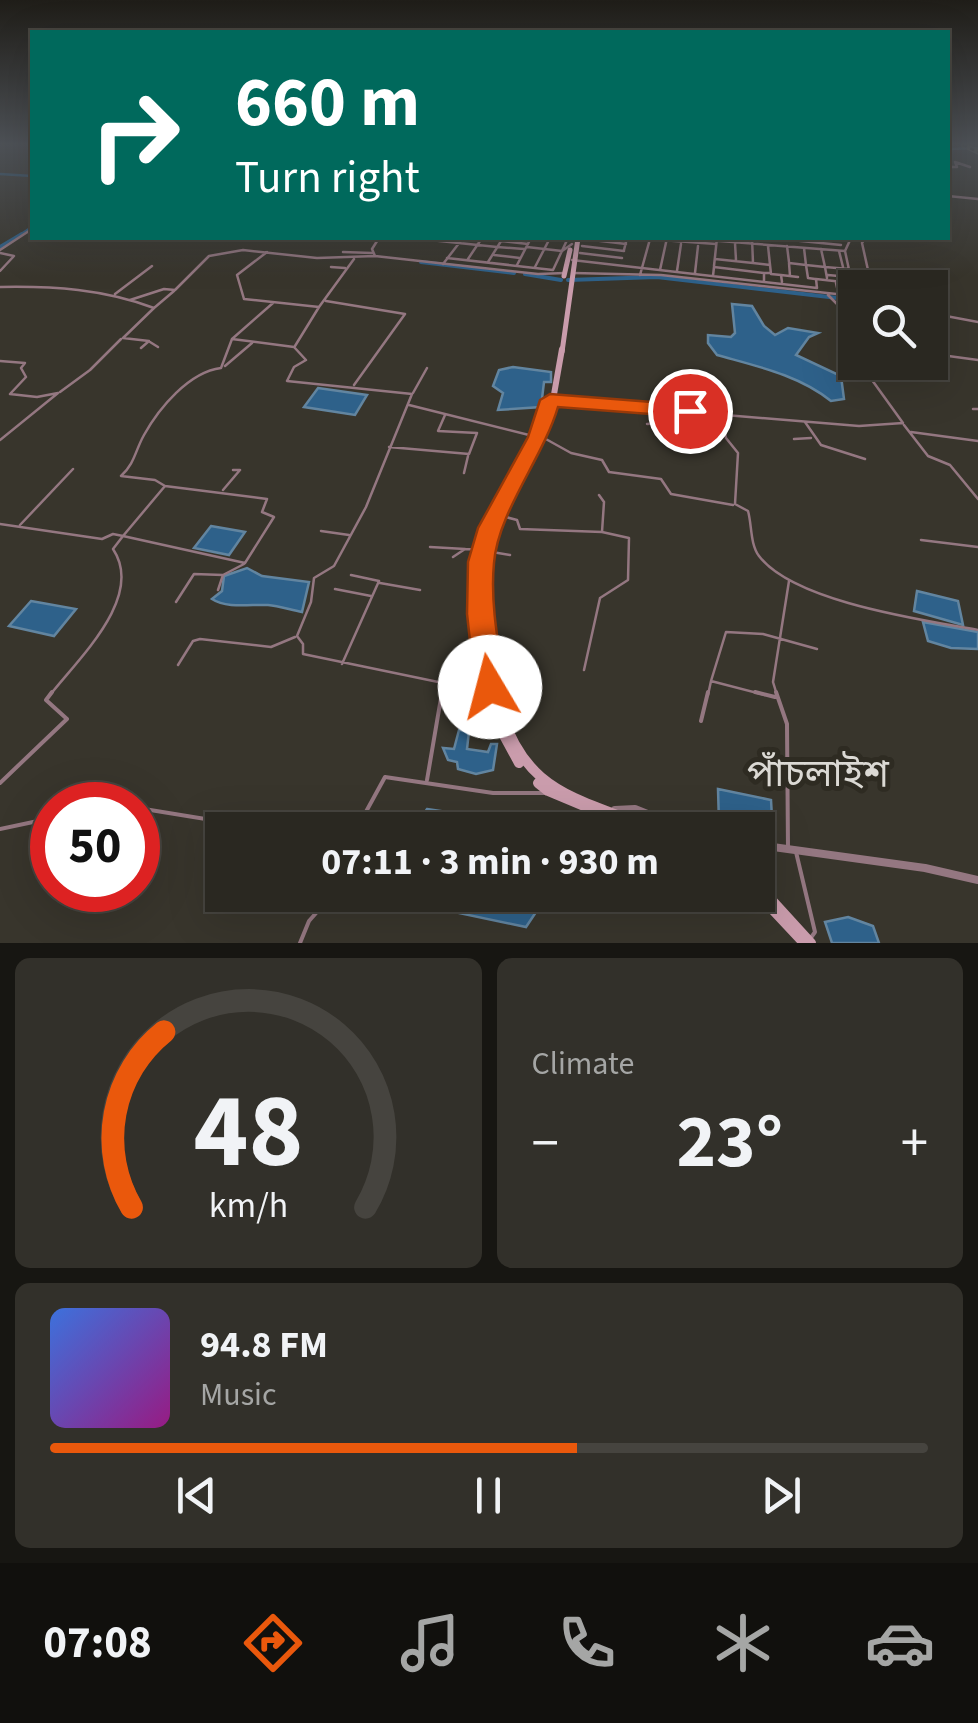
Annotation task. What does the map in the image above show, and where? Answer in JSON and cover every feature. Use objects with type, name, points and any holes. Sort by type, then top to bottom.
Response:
[{"type":"main road","points":[[565,276],[575,260],[577,240]]},
{"type":"main road","points":[[577,240],[565,276],[552,400],[540,437],[485,551],[484,604],[496,689],[511,742],[543,782],[609,812]]},
{"type":"main road","points":[[540,437],[485,551],[480,614],[498,722],[508,748],[548,791],[608,812]]},
{"type":"main road","points":[[775,901],[790,915],[807,942]]},
{"type":"main road","points":[[775,911],[807,942]]},
{"type":"street","points":[[950,196],[978,199]]},
{"type":"street","points":[[0,252],[30,231]]},
{"type":"street","points":[[373,254],[379,240]]},
{"type":"street","points":[[445,240],[562,251],[577,240],[624,251]]},
{"type":"street","points":[[443,264],[460,240]]},
{"type":"street","points":[[467,260],[481,240]]},
{"type":"street","points":[[483,268],[501,240]]},
{"type":"street","points":[[505,240],[527,247]]},
{"type":"street","points":[[516,266],[531,240]]},
{"type":"street","points":[[534,268],[549,240]]},
{"type":"street","points":[[448,258],[553,270],[562,251],[577,240],[626,244]]},
{"type":"street","points":[[577,240],[580,254]]},
{"type":"street","points":[[617,276],[627,240]]},
{"type":"street","points":[[640,276],[649,240]]},
{"type":"street","points":[[660,270],[666,240]]},
{"type":"street","points":[[677,272],[682,240]]},
{"type":"street","points":[[695,274],[698,240],[741,240],[842,251]]},
{"type":"street","points":[[752,240],[752,263]]},
{"type":"street","points":[[770,240],[771,274]]},
{"type":"street","points":[[790,240],[841,245]]},
{"type":"street","points":[[789,263],[846,269],[840,240]]},
{"type":"street","points":[[842,251],[850,240]]},
{"type":"street","points":[[864,240],[868,270]]},
{"type":"street","points":[[714,276],[716,241]]},
{"type":"street","points":[[735,242],[736,261]]},
{"type":"street","points":[[787,246],[790,276]]},
{"type":"street","points":[[804,248],[808,278]]},
{"type":"street","points":[[822,249],[826,278]]},
{"type":"street","points":[[0,440],[32,420],[40,407],[90,370],[214,254],[268,251],[316,258],[354,258],[373,254]]},
{"type":"street","points":[[268,251],[238,275],[244,299],[320,307]]},
{"type":"street","points":[[0,252],[14,256],[0,271]]},
{"type":"street","points":[[342,252],[565,276],[640,276],[838,295]]},
{"type":"street","points":[[580,254],[622,258]]},
{"type":"street","points":[[575,260],[580,254]]},
{"type":"street","points":[[492,255],[520,258]]},
{"type":"street","points":[[294,347],[354,258]]},
{"type":"street","points":[[715,259],[770,265]]},
{"type":"street","points":[[575,260],[817,288],[816,279]]},
{"type":"street","points":[[114,295],[152,266]]},
{"type":"street","points":[[331,267],[346,268]]},
{"type":"street","points":[[714,267],[838,278]]},
{"type":"street","points":[[764,273],[764,282]]},
{"type":"street","points":[[781,275],[782,284]]},
{"type":"street","points":[[798,276],[799,286]]},
{"type":"street","points":[[826,278],[836,281],[838,292]]},
{"type":"street","points":[[0,288],[60,286],[114,295],[154,308]]},
{"type":"street","points":[[130,300],[164,289],[175,290]]},
{"type":"street","points":[[828,295],[838,305]]},
{"type":"street","points":[[324,301],[404,314],[353,386]]},
{"type":"street","points":[[221,368],[232,339],[273,303]]},
{"type":"street","points":[[948,316],[978,322]]},
{"type":"street","points":[[122,338],[149,341],[157,346]]},
{"type":"street","points":[[232,339],[294,347],[306,360],[294,367],[287,380],[412,394]]},
{"type":"street","points":[[141,348],[149,341]]},
{"type":"street","points":[[176,602],[194,574],[223,575],[245,563],[274,517],[262,512],[267,499],[165,486],[155,480],[122,476],[134,464],[135,450],[150,424],[201,371],[230,365],[254,342]]},
{"type":"street","points":[[948,356],[978,360]]},
{"type":"street","points":[[0,361],[24,363],[21,368],[26,377],[10,394],[37,397],[58,393]]},
{"type":"street","points":[[178,664],[193,641],[200,639],[270,647],[297,636],[311,602],[314,578],[334,566],[351,536],[388,446],[427,368]]},
{"type":"street","points":[[872,380],[928,456],[957,471],[978,499]]},
{"type":"street","points":[[552,400],[869,427],[904,424]]},
{"type":"street","points":[[408,405],[540,437],[571,453],[602,460],[609,472],[659,478],[670,494],[736,506],[748,511],[759,556],[789,580],[855,606],[978,630]]},
{"type":"street","points":[[647,424],[660,423],[661,408]]},
{"type":"street","points":[[721,414],[726,438],[738,453],[736,506]]},
{"type":"street","points":[[446,415],[438,431],[476,434]]},
{"type":"street","points":[[804,421],[812,438],[825,450],[865,459]]},
{"type":"street","points":[[464,473],[482,424]]},
{"type":"street","points":[[911,432],[978,441]]},
{"type":"street","points":[[794,439],[812,438]]},
{"type":"street","points":[[388,446],[468,454]]},
{"type":"street","points":[[18,526],[73,470]]},
{"type":"street","points":[[222,491],[240,470],[233,470]]},
{"type":"street","points":[[0,783],[67,719],[46,700],[118,603],[128,573],[126,562],[113,549],[165,486]]},
{"type":"street","points":[[599,495],[604,502],[602,532]]},
{"type":"street","points":[[501,516],[517,520],[520,529],[602,532],[629,538],[631,567],[626,584],[600,598],[584,670]]},
{"type":"street","points":[[0,524],[102,539],[113,534],[245,563]]},
{"type":"street","points":[[321,530],[351,536]]},
{"type":"street","points":[[921,540],[978,547]]},
{"type":"street","points":[[430,547],[510,555]]},
{"type":"street","points":[[453,556],[465,548]]},
{"type":"street","points":[[218,590],[223,575]]},
{"type":"street","points":[[351,575],[420,590]]},
{"type":"street","points":[[789,580],[773,682],[787,724],[784,811],[815,932],[807,942]]},
{"type":"street","points":[[341,665],[378,582]]},
{"type":"street","points":[[335,589],[372,596]]},
{"type":"street","points":[[700,721],[726,632],[818,649]]},
{"type":"street","points":[[297,636],[303,644],[303,654],[341,665],[443,683],[427,780]]},
{"type":"street","points":[[711,681],[756,696],[776,698]]},
{"type":"street","points":[[363,812],[385,777],[508,794],[536,796],[548,791]]},
{"type":"street","points":[[617,812],[635,809],[642,812]]},
{"type":"street","points":[[160,812],[205,819]]},
{"type":"street","points":[[0,829],[30,823]]},
{"type":"street","points":[[775,848],[925,868],[978,880]]},
{"type":"street","points":[[300,943],[308,921],[316,912]]},
{"type":"water","points":[[732,304],[752,306],[764,326],[775,335],[788,328],[818,333],[809,337],[796,355],[838,375],[844,399],[831,401],[791,378],[717,355],[708,343],[708,335],[731,337],[735,333]]},
{"type":"water","points":[[513,367],[551,372],[551,382],[544,382],[541,407],[498,410],[503,393],[493,386],[499,370]]},
{"type":"water","points":[[318,388],[367,395],[355,415],[304,407]]},
{"type":"water","points":[[211,526],[245,532],[229,555],[194,548]]},
{"type":"water","points":[[247,568],[262,576],[309,582],[302,612],[268,605],[225,604],[212,599],[222,591],[224,576]]},
{"type":"water","points":[[917,591],[958,601],[963,625],[914,611]]},
{"type":"water","points":[[31,601],[76,609],[54,636],[9,626]]},
{"type":"water","points":[[923,622],[978,632],[978,649],[951,648],[928,641]]},
{"type":"water","points":[[459,730],[469,731],[467,749],[488,752],[491,744],[497,744],[493,770],[476,774],[458,769],[457,762],[448,760],[443,748],[454,749]]},
{"type":"water","points":[[718,789],[771,800],[772,812],[719,812]]},
{"type":"water","points":[[454,912],[536,912],[526,927]]},
{"type":"water","points":[[848,917],[873,926],[879,943],[832,943],[825,922]]},
{"type":"waterway","points":[[18,236],[30,228]]},
{"type":"waterway","points":[[0,247],[22,234]]},
{"type":"waterway","points":[[421,262],[514,273]]},
{"type":"waterway","points":[[525,274],[561,280]]},
{"type":"waterway","points":[[568,280],[657,277],[838,298]]},
{"type":"district","name":"পাঁচলাইশ","points":[[818,773]]},
{"type":"route","points":[[490,687],[480,614],[480,562],[490,528],[538,437],[550,400],[690,411]]}]
